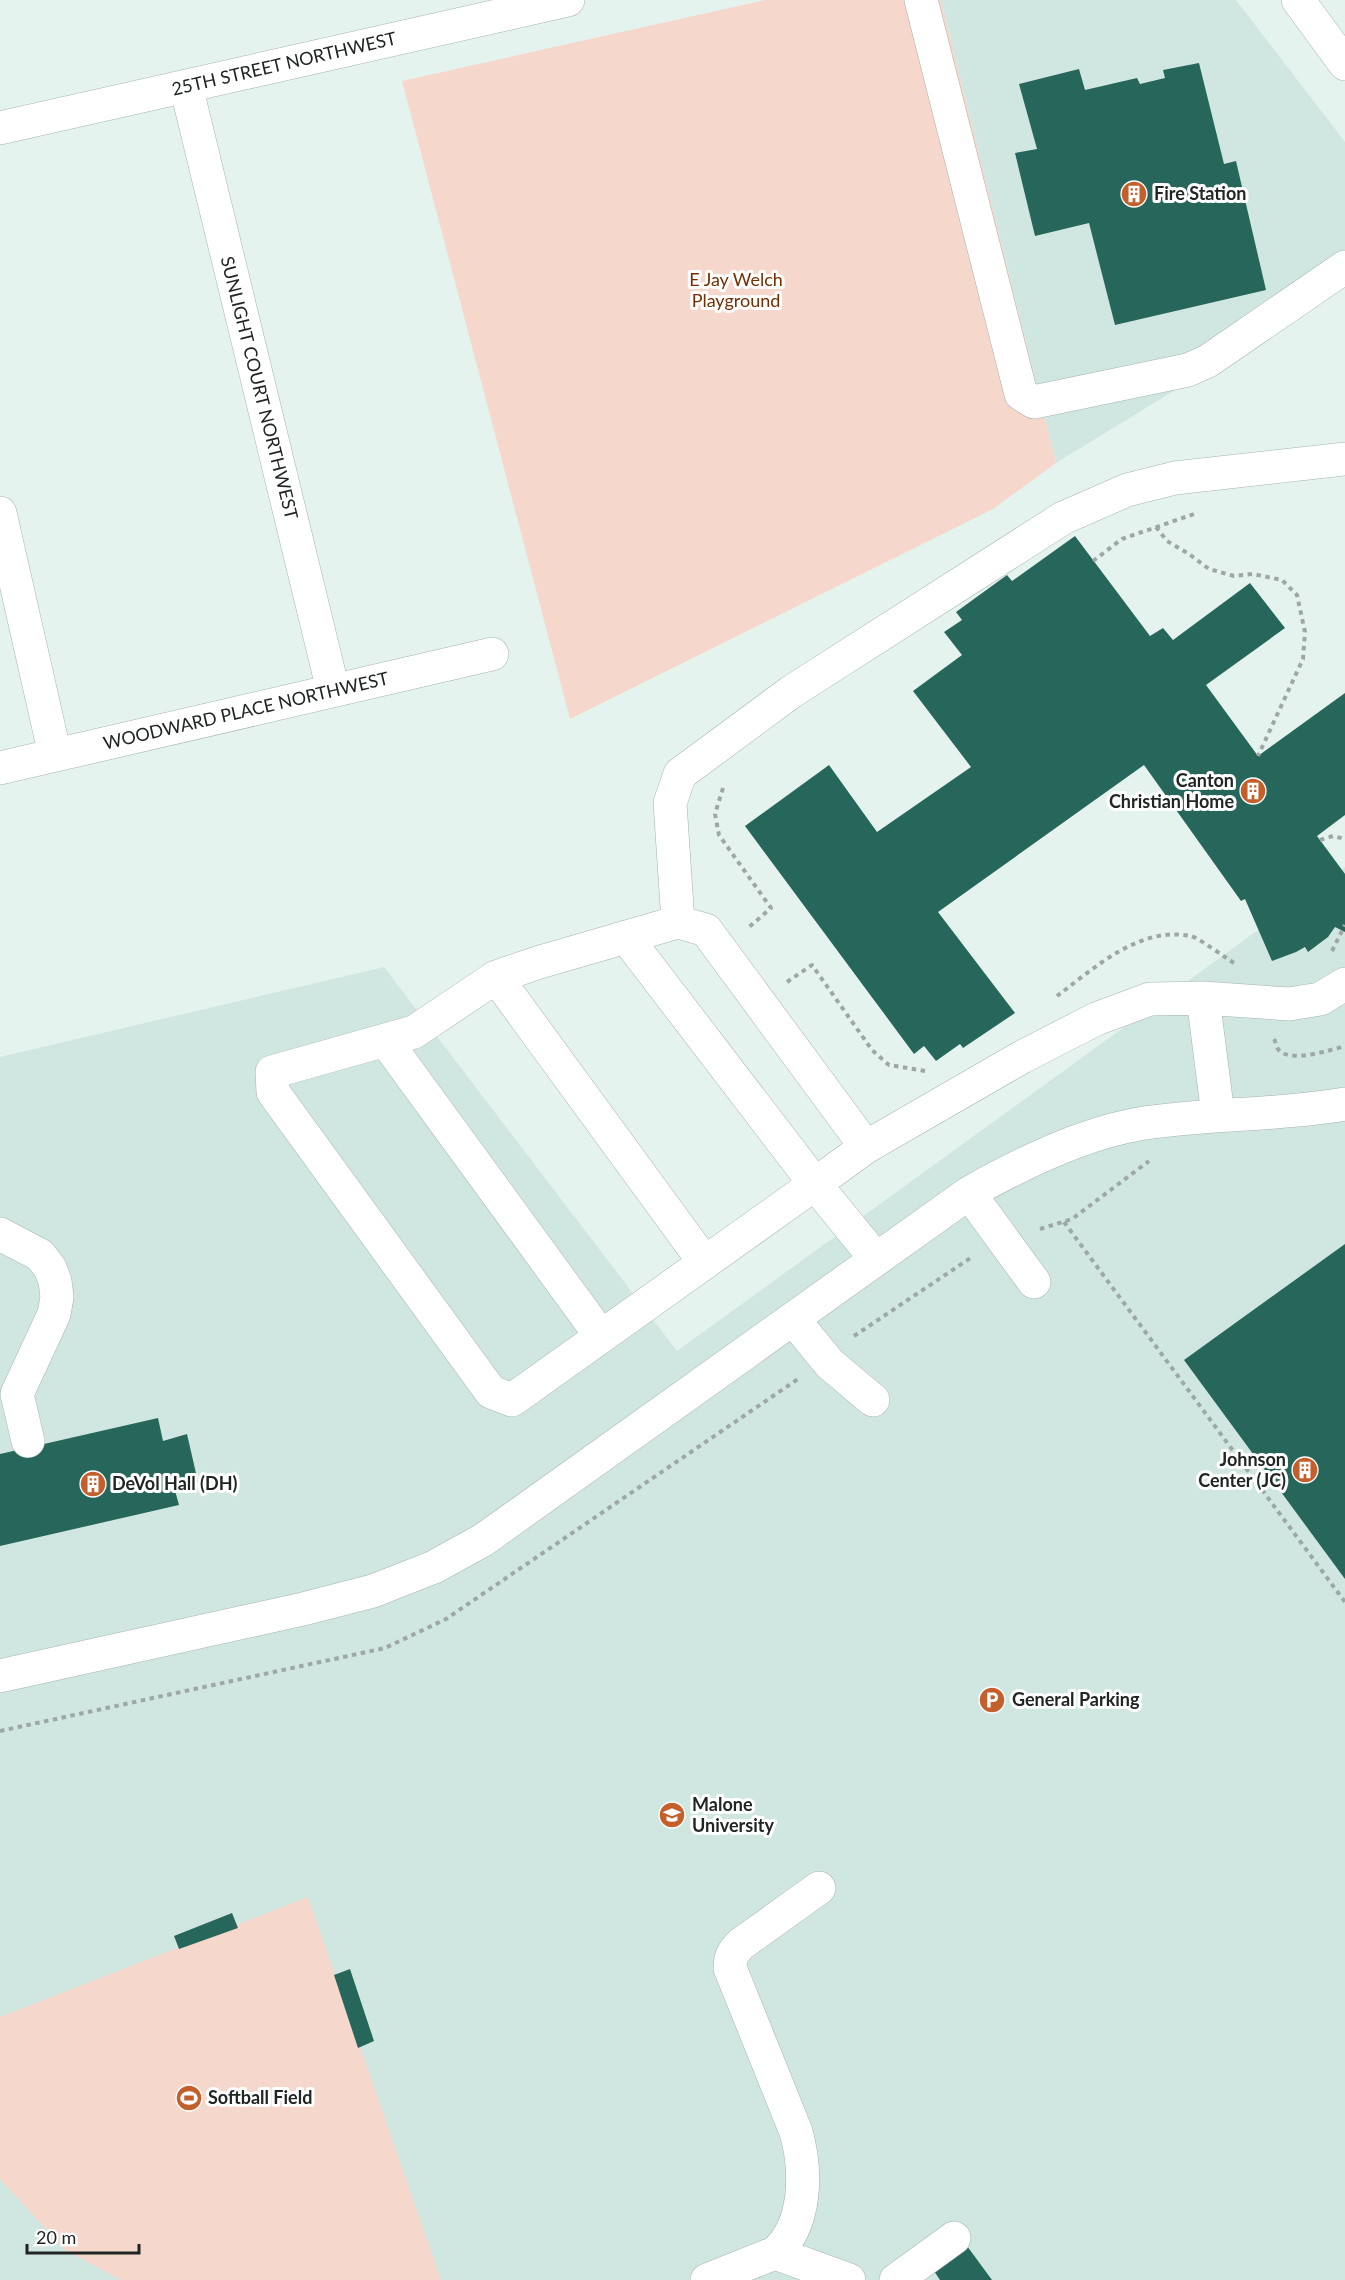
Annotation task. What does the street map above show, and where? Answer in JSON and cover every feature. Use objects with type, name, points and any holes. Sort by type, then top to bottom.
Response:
[{"type":"street","name":"25TH STREET NORTHWEST","points":[[0,128],[568,0]]},
{"type":"street","points":[[921,0],[1022,394],[1034,402],[1188,370],[1208,361],[1345,267]]},
{"type":"street","points":[[1298,0],[1345,64]]},
{"type":"street","name":"SUNLIGHT COURT NORTHWEST","points":[[186,86],[333,690]]},
{"type":"street","points":[[678,922],[670,803],[680,774],[791,692],[1063,518],[1127,490],[1175,478],[1345,459]]},
{"type":"street","points":[[0,513],[55,755]]},
{"type":"street","name":"WOODWARD PLACE NORTHWEST","points":[[0,768],[492,654]]},
{"type":"street","points":[[866,1148],[706,930],[678,922],[496,977],[414,1032],[272,1072],[273,1092],[491,1392],[512,1400],[866,1148],[1022,1057],[1096,1019],[1150,999],[1203,998],[1289,1004],[1320,999],[1345,984]]},
{"type":"street","points":[[626,937],[815,1184],[876,1259]]},
{"type":"street","points":[[496,977],[705,1263]]},
{"type":"street","points":[[1203,998],[1218,1115]]},
{"type":"street","points":[[385,1040],[601,1336]]},
{"type":"street","points":[[0,1676],[303,1609],[373,1591],[434,1567],[483,1540],[969,1193],[1018,1165],[1077,1142],[1137,1125],[1218,1115],[1345,1104]]},
{"type":"street","points":[[969,1193],[1034,1282]]},
{"type":"street","points":[[0,1234],[40,1256],[50,1268],[55,1281],[57,1297],[54,1314],[17,1394],[28,1441]]},
{"type":"street","points":[[793,1319],[830,1364],[873,1400]]},
{"type":"street","points":[[707,2280],[775,2253],[791,2234],[798,2214],[804,2171],[802,2151],[730,1968],[730,1959],[741,1944],[819,1888]]},
{"type":"street","points":[[896,2280],[954,2238]]},
{"type":"street","points":[[775,2253],[849,2280]]},
{"type":"path","points":[[1093,561],[1122,539],[1204,511]]},
{"type":"path","points":[[1156,527],[1167,541],[1209,569],[1234,576],[1253,574],[1282,580],[1297,596],[1305,632],[1303,659],[1258,756]]},
{"type":"path","points":[[724,784],[715,814],[719,834],[771,908],[748,927],[754,936]]},
{"type":"path","points":[[1320,840],[1333,836],[1345,839]]},
{"type":"path","points":[[1331,954],[1345,925]]},
{"type":"path","points":[[1048,1002],[1112,955],[1131,945],[1165,935],[1194,936],[1235,963]]},
{"type":"path","points":[[780,973],[786,983],[812,965],[872,1050],[889,1065],[921,1071],[932,1070]]},
{"type":"path","points":[[1064,1222],[1345,1602]]},
{"type":"shaded area","points":[[941,0],[1236,0],[1345,142],[1345,286],[1056,463]]},
{"type":"shaded area","name":"Malone University","points":[[1345,867],[1345,2280],[0,2280],[0,1057],[384,967],[677,1351]]},
{"type":"green space","name":"E Jay Welch Playground","points":[[765,0],[941,0],[1056,463],[993,509],[570,719],[402,81]]},
{"type":"green space","name":"Softball Field","points":[[308,1897],[441,2280],[121,2280],[65,2250],[0,2179],[0,2017]]},
{"type":"building","name":"Fire Station","points":[[1199,63],[1224,164],[1236,161],[1266,290],[1115,325],[1089,223],[1035,236],[1015,153],[1037,149],[1019,84],[1079,69],[1085,90],[1137,78],[1140,84],[1165,78],[1163,70]]},
{"type":"building","name":"Canton Christian Home","points":[[1075,536],[1150,636],[1163,628],[1173,640],[1250,583],[1285,628],[1206,685],[1258,756],[1345,693],[1345,815],[1317,836],[1345,874],[1345,932],[1335,927],[1328,937],[1308,952],[1305,947],[1272,961],[1245,899],[1241,901],[1144,765],[938,912],[1015,1013],[963,1048],[960,1044],[936,1061],[924,1046],[914,1054],[745,826],[829,765],[877,832],[971,767],[913,691],[962,655],[944,632],[962,620],[956,612],[1007,575],[1012,581]]},
{"type":"building","name":"Johnson Center (JC)","points":[[1345,1244],[1345,1579],[1184,1360]]},
{"type":"building","name":"DeVol Hall (DH)","points":[[158,1418],[163,1441],[187,1434],[198,1482],[174,1487],[179,1505],[0,1546],[0,1454]]},
{"type":"building","points":[[232,1913],[238,1928],[179,1949],[174,1936]]},
{"type":"building","points":[[350,1969],[374,2041],[358,2048],[334,1975]]},
{"type":"building","points":[[967,2246],[992,2280],[940,2280],[934,2271]]},
{"type":"place","name":"Fire Station","points":[[1134,194]]},
{"type":"place","name":"Canton Christian Home","points":[[1253,791]]},
{"type":"place","name":"Johnson Center (JC)","points":[[1305,1470]]},
{"type":"place","name":"DeVol Hall (DH)","points":[[93,1484]]},
{"type":"place","name":"General Parking","points":[[992,1700]]},
{"type":"place","name":"Malone University","points":[[672,1815]]},
{"type":"place","name":"Softball Field","points":[[189,2098]]}]
